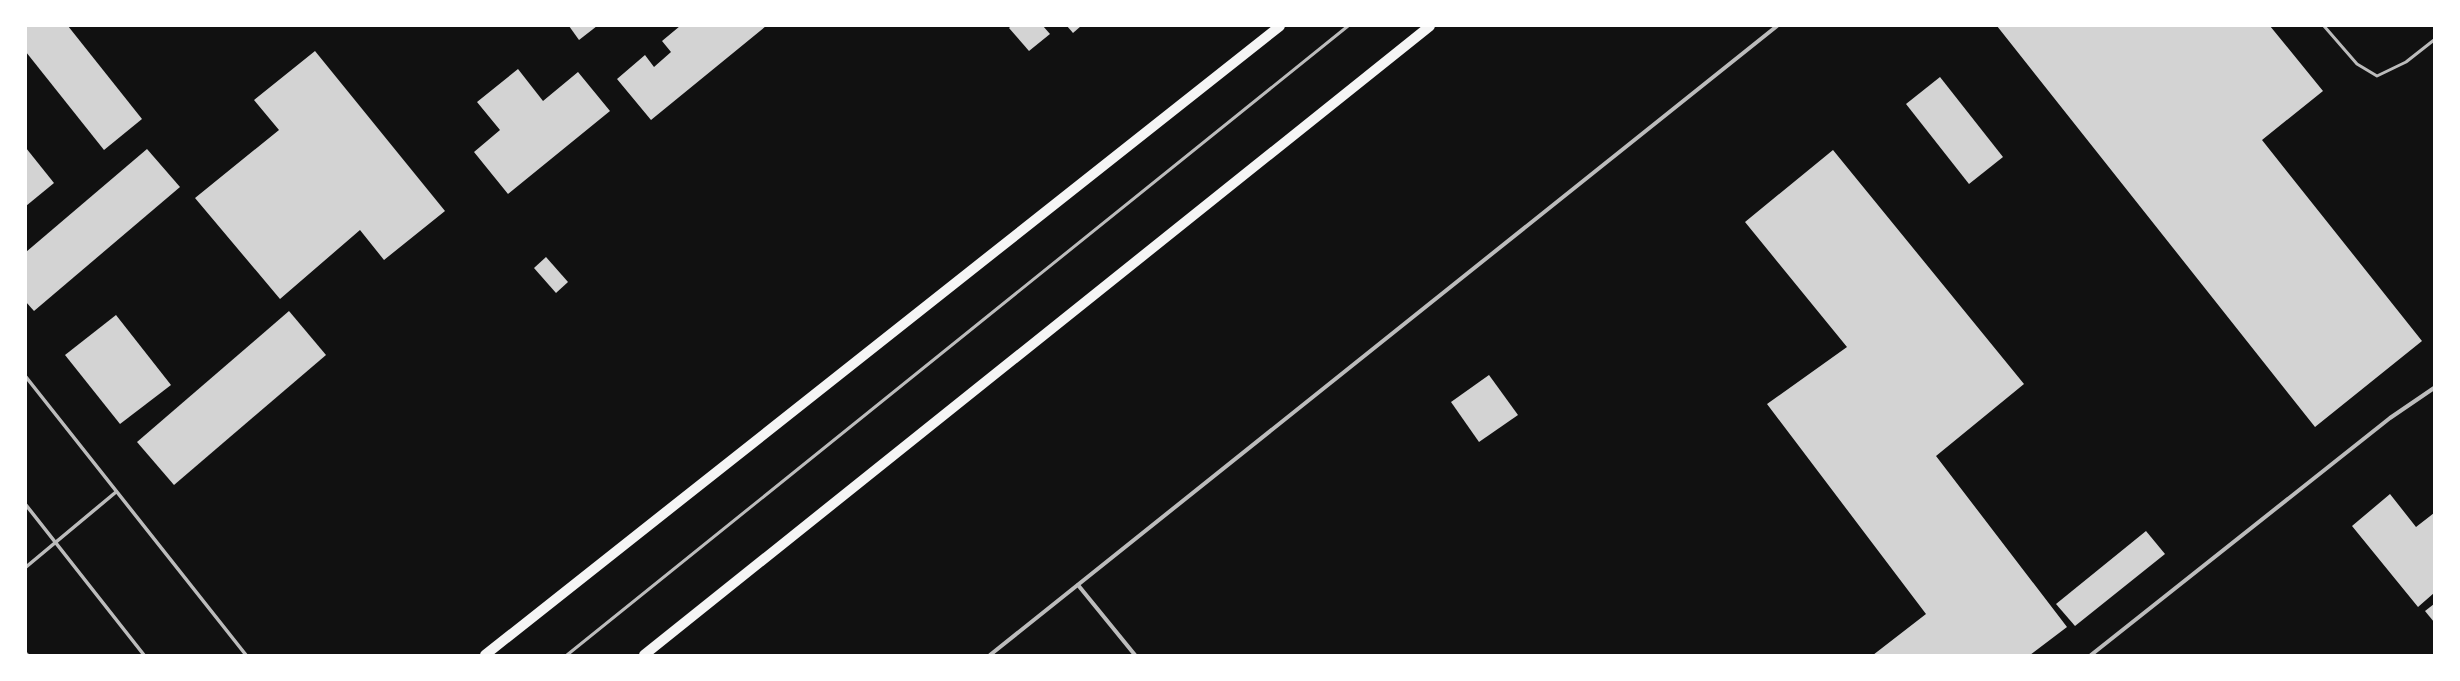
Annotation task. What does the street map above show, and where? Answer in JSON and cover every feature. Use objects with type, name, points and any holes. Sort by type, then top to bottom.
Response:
[{"type":"main road","points":[[485,655],[1280,26]]},
{"type":"main road","points":[[644,655],[1430,26]]},
{"type":"street","points":[[990,655],[1777,26]]},
{"type":"street","points":[[26,377],[246,655]]},
{"type":"street","points":[[2091,655],[2390,418],[2434,388]]},
{"type":"street","points":[[26,567],[116,492]]},
{"type":"street","points":[[26,505],[144,655]]},
{"type":"street","points":[[1078,585],[1136,655]]},
{"type":"lane","points":[[567,655],[1348,26]]},
{"type":"lane","points":[[2324,26],[2357,64],[2376,76],[2406,62],[2434,40]]},
{"type":"building","points":[[26,26],[68,26],[142,119],[104,150],[26,52]]},
{"type":"building","points":[[569,26],[597,26],[579,40]]},
{"type":"building","points":[[680,26],[766,26],[651,120],[617,79],[645,55],[654,67],[671,52],[662,41]]},
{"type":"building","points":[[1011,26],[1043,26],[1050,34],[1029,51],[1009,28]]},
{"type":"building","points":[[1067,26],[1081,26],[1073,33]]},
{"type":"building","points":[[1997,26],[2270,26],[2323,91],[2262,140],[2422,341],[2315,427]]},
{"type":"building","points":[[315,51],[445,211],[384,260],[360,230],[280,299],[195,198],[279,130],[254,100]]},
{"type":"building","points":[[518,69],[543,101],[578,72],[610,111],[508,194],[474,152],[500,130],[477,102]]},
{"type":"building","points":[[1940,77],[2003,157],[1969,184],[1906,104]]},
{"type":"building","points":[[26,148],[54,183],[26,206]]},
{"type":"building","points":[[147,149],[180,187],[34,311],[26,302],[26,252]]},
{"type":"building","points":[[1833,150],[2024,384],[1936,456],[2067,627],[2030,655],[1873,655],[1926,614],[1767,404],[1847,347],[1745,222]]},
{"type":"building","points":[[546,257],[568,282],[556,293],[534,268]]},
{"type":"building","points":[[289,311],[326,355],[174,485],[137,442]]},
{"type":"building","points":[[116,315],[171,385],[120,424],[65,355]]},
{"type":"building","points":[[1489,375],[1518,415],[1479,442],[1451,402]]},
{"type":"building","points":[[2390,494],[2416,527],[2434,513],[2434,593],[2418,607],[2352,526]]},
{"type":"building","points":[[2146,531],[2165,554],[2075,626],[2056,604]]},
{"type":"building","points":[[2434,604],[2434,622],[2425,611]]}]
